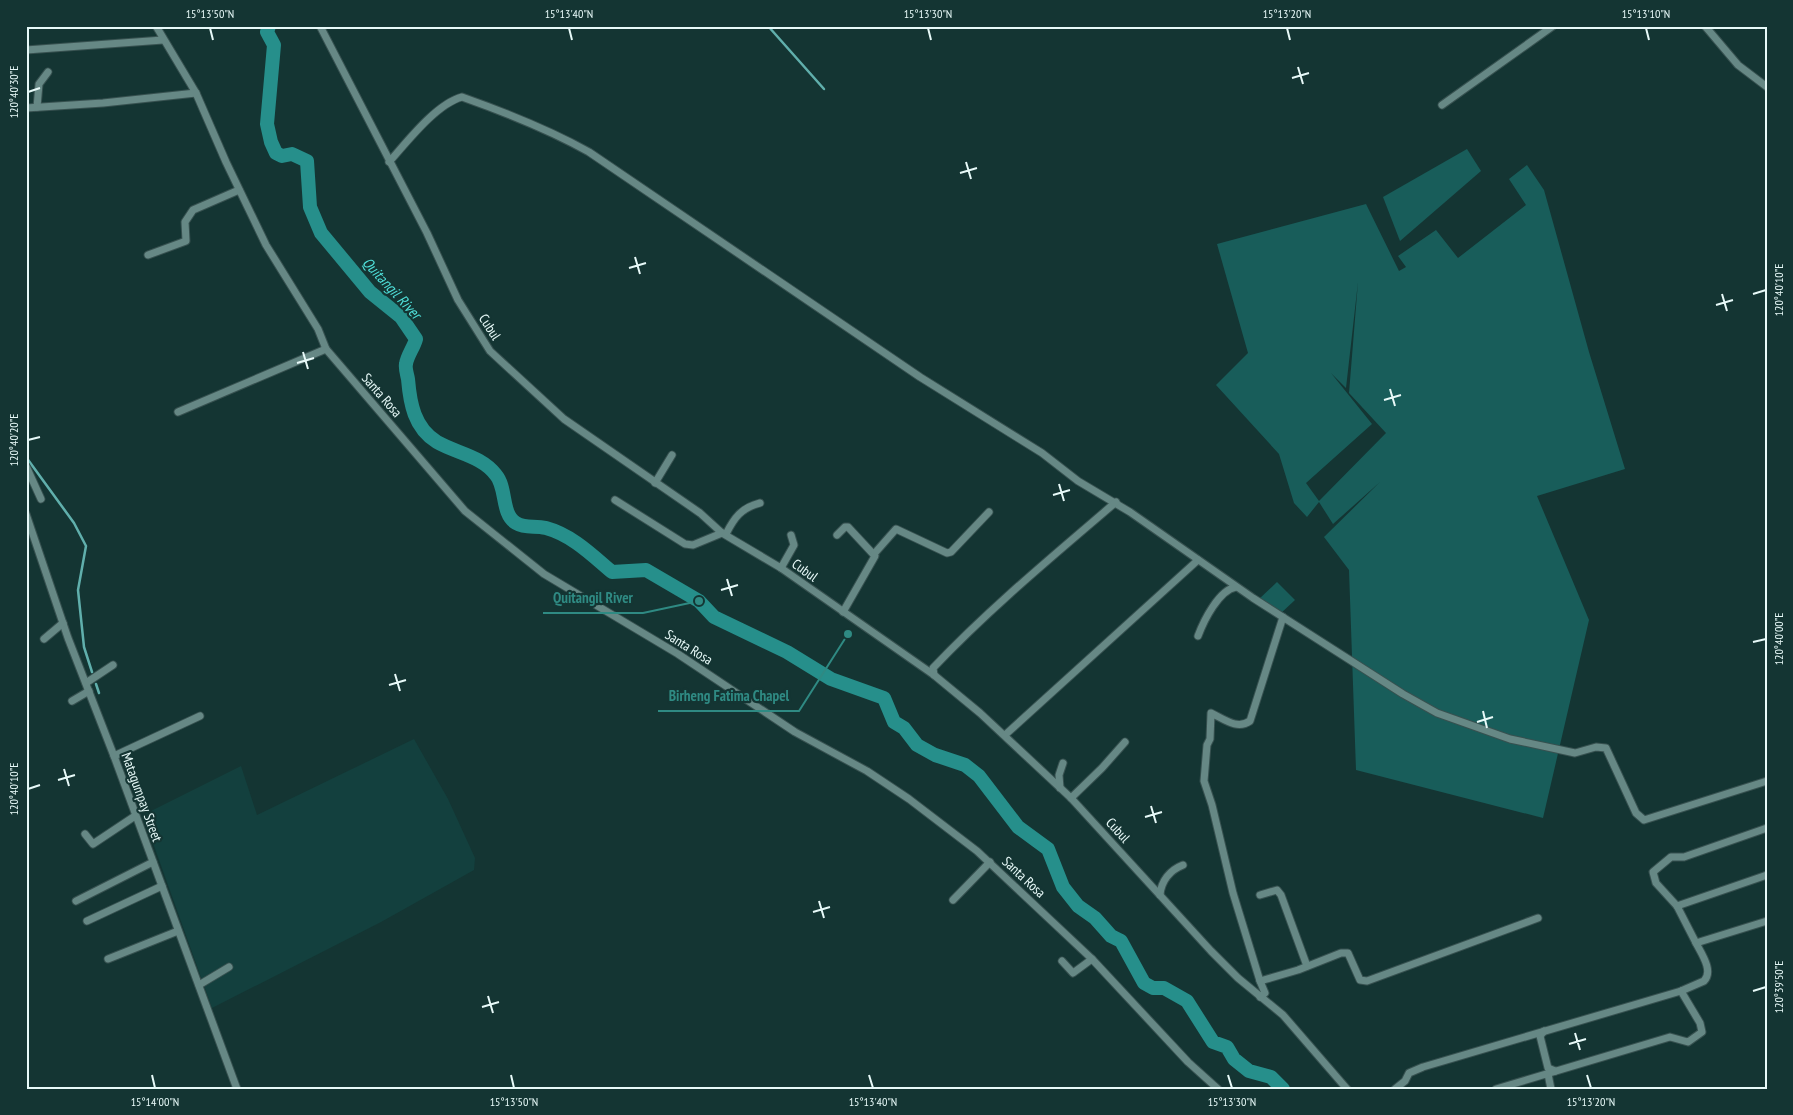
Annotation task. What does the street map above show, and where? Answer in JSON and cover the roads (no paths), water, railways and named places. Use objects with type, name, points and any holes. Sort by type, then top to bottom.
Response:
[{"type":"street","name":"Santa Rosa","points":[[156,26],[196,93],[266,244],[318,329],[326,348],[465,511],[544,574],[678,654],[795,732],[867,771],[909,799],[990,862],[1092,959],[1188,1062],[1218,1089]]},
{"type":"street","name":"Cubul","points":[[320,26],[427,233],[458,300],[490,351],[564,419],[700,513],[724,534],[781,568],[934,675],[1005,735],[1071,798],[1211,951],[1283,1015],[1347,1089]]},
{"type":"street","points":[[1442,105],[1553,26]]},
{"type":"street","points":[[1705,26],[1738,65],[1767,87]]},
{"type":"street","points":[[26,50],[163,40]]},
{"type":"street","points":[[37,107],[40,84],[48,72]]},
{"type":"street","points":[[26,108],[196,93]]},
{"type":"street","points":[[389,162],[414,134],[453,100],[462,97],[525,119],[558,134],[589,152],[780,279],[920,376],[1042,453],[1078,481],[1107,500],[1116,502],[1236,586],[1437,713],[1488,732],[1544,748],[1576,753],[1596,748],[1606,748],[1636,813],[1644,820],[1767,781]]},
{"type":"street","points":[[148,255],[186,241],[185,222],[193,210],[240,190]]},
{"type":"street","points":[[178,412],[326,348]]},
{"type":"street","points":[[655,483],[672,455]]},
{"type":"street","points":[[26,466],[41,499]]},
{"type":"street","points":[[615,500],[684,544],[693,545],[724,534],[736,515],[748,507],[760,503]]},
{"type":"street","points":[[934,675],[933,668],[975,625],[1116,502]]},
{"type":"street","points":[[843,612],[875,558],[874,554],[896,529],[947,553],[951,552],[989,512]]},
{"type":"street","name":"Matagumpay Street","points":[[26,514],[63,623],[237,1089]]},
{"type":"street","points":[[836,535],[848,527],[874,554]]},
{"type":"street","points":[[781,568],[794,545],[791,535]]},
{"type":"street","points":[[1005,735],[1198,560]]},
{"type":"street","points":[[1198,636],[1216,603],[1230,588],[1236,586]]},
{"type":"street","points":[[1260,996],[1265,992],[1233,893],[1212,805],[1204,781],[1207,744],[1210,739],[1210,713],[1237,726],[1245,725],[1250,721],[1283,617]]},
{"type":"street","points":[[44,639],[63,623]]},
{"type":"street","points":[[86,683],[114,665]]},
{"type":"street","points":[[72,701],[89,691]]},
{"type":"street","points":[[114,756],[200,716]]},
{"type":"street","points":[[1071,798],[1125,742]]},
{"type":"street","points":[[1060,788],[1059,775],[1063,763]]},
{"type":"street","points":[[85,834],[93,844],[135,816]]},
{"type":"street","points":[[1396,1089],[1405,1081],[1409,1073],[1423,1067],[1681,991],[1707,978],[1707,968],[1677,906],[1656,883],[1653,877],[1655,869],[1671,858],[1684,857],[1767,828]]},
{"type":"street","points":[[76,901],[153,862]]},
{"type":"street","points":[[953,900],[990,862]]},
{"type":"street","points":[[1160,895],[1161,886],[1165,879],[1183,864]]},
{"type":"street","points":[[1677,906],[1767,875]]},
{"type":"street","points":[[87,921],[162,886]]},
{"type":"street","points":[[1260,895],[1277,890],[1281,895],[1308,966]]},
{"type":"street","points":[[1260,981],[1308,966],[1341,953],[1348,953],[1360,980],[1366,981],[1538,918]]},
{"type":"street","points":[[1696,943],[1767,921]]},
{"type":"street","points":[[108,959],[178,930]]},
{"type":"street","points":[[1062,961],[1073,973],[1092,959]]},
{"type":"street","points":[[199,985],[229,967]]},
{"type":"street","points":[[1496,1089],[1670,1036],[1688,1042],[1702,1032],[1700,1022],[1681,991]]},
{"type":"street","points":[[1544,1031],[1540,1036],[1548,1068],[1552,1073],[1551,1089]]},
{"type":"street","points":[[1405,1081],[1409,1089]]},
{"type":"waterway","name":"Quitangil River","points":[[269,26],[267,32],[274,45],[267,124],[271,142],[276,153],[282,156],[292,154],[307,161],[310,207],[321,233],[370,292],[401,317],[416,339],[407,361],[406,369],[412,406],[423,430],[444,446],[484,463],[499,480],[508,514],[516,523],[523,526],[546,528],[564,535],[581,546],[612,572],[646,570],[699,601],[714,617],[787,652],[831,679],[884,698],[894,722],[904,728],[917,745],[935,755],[965,765],[979,776],[1018,827],[1048,849],[1063,887],[1078,906],[1095,918],[1111,936],[1121,941],[1144,983],[1153,988],[1164,988],[1187,1001],[1213,1042],[1227,1047],[1234,1059],[1249,1071],[1271,1077],[1283,1089]]},
{"type":"waterway","points":[[768,26],[824,89]]},
{"type":"waterway","points":[[26,457],[74,523],[86,546],[78,590],[84,647],[92,672]]},
{"type":"waterway","points":[[96,684],[99,693]]},
{"type":"place","name":"Quitangil River","points":[[699,601]]},
{"type":"place","name":"Birheng Fatima Chapel","points":[[848,634]]}]
